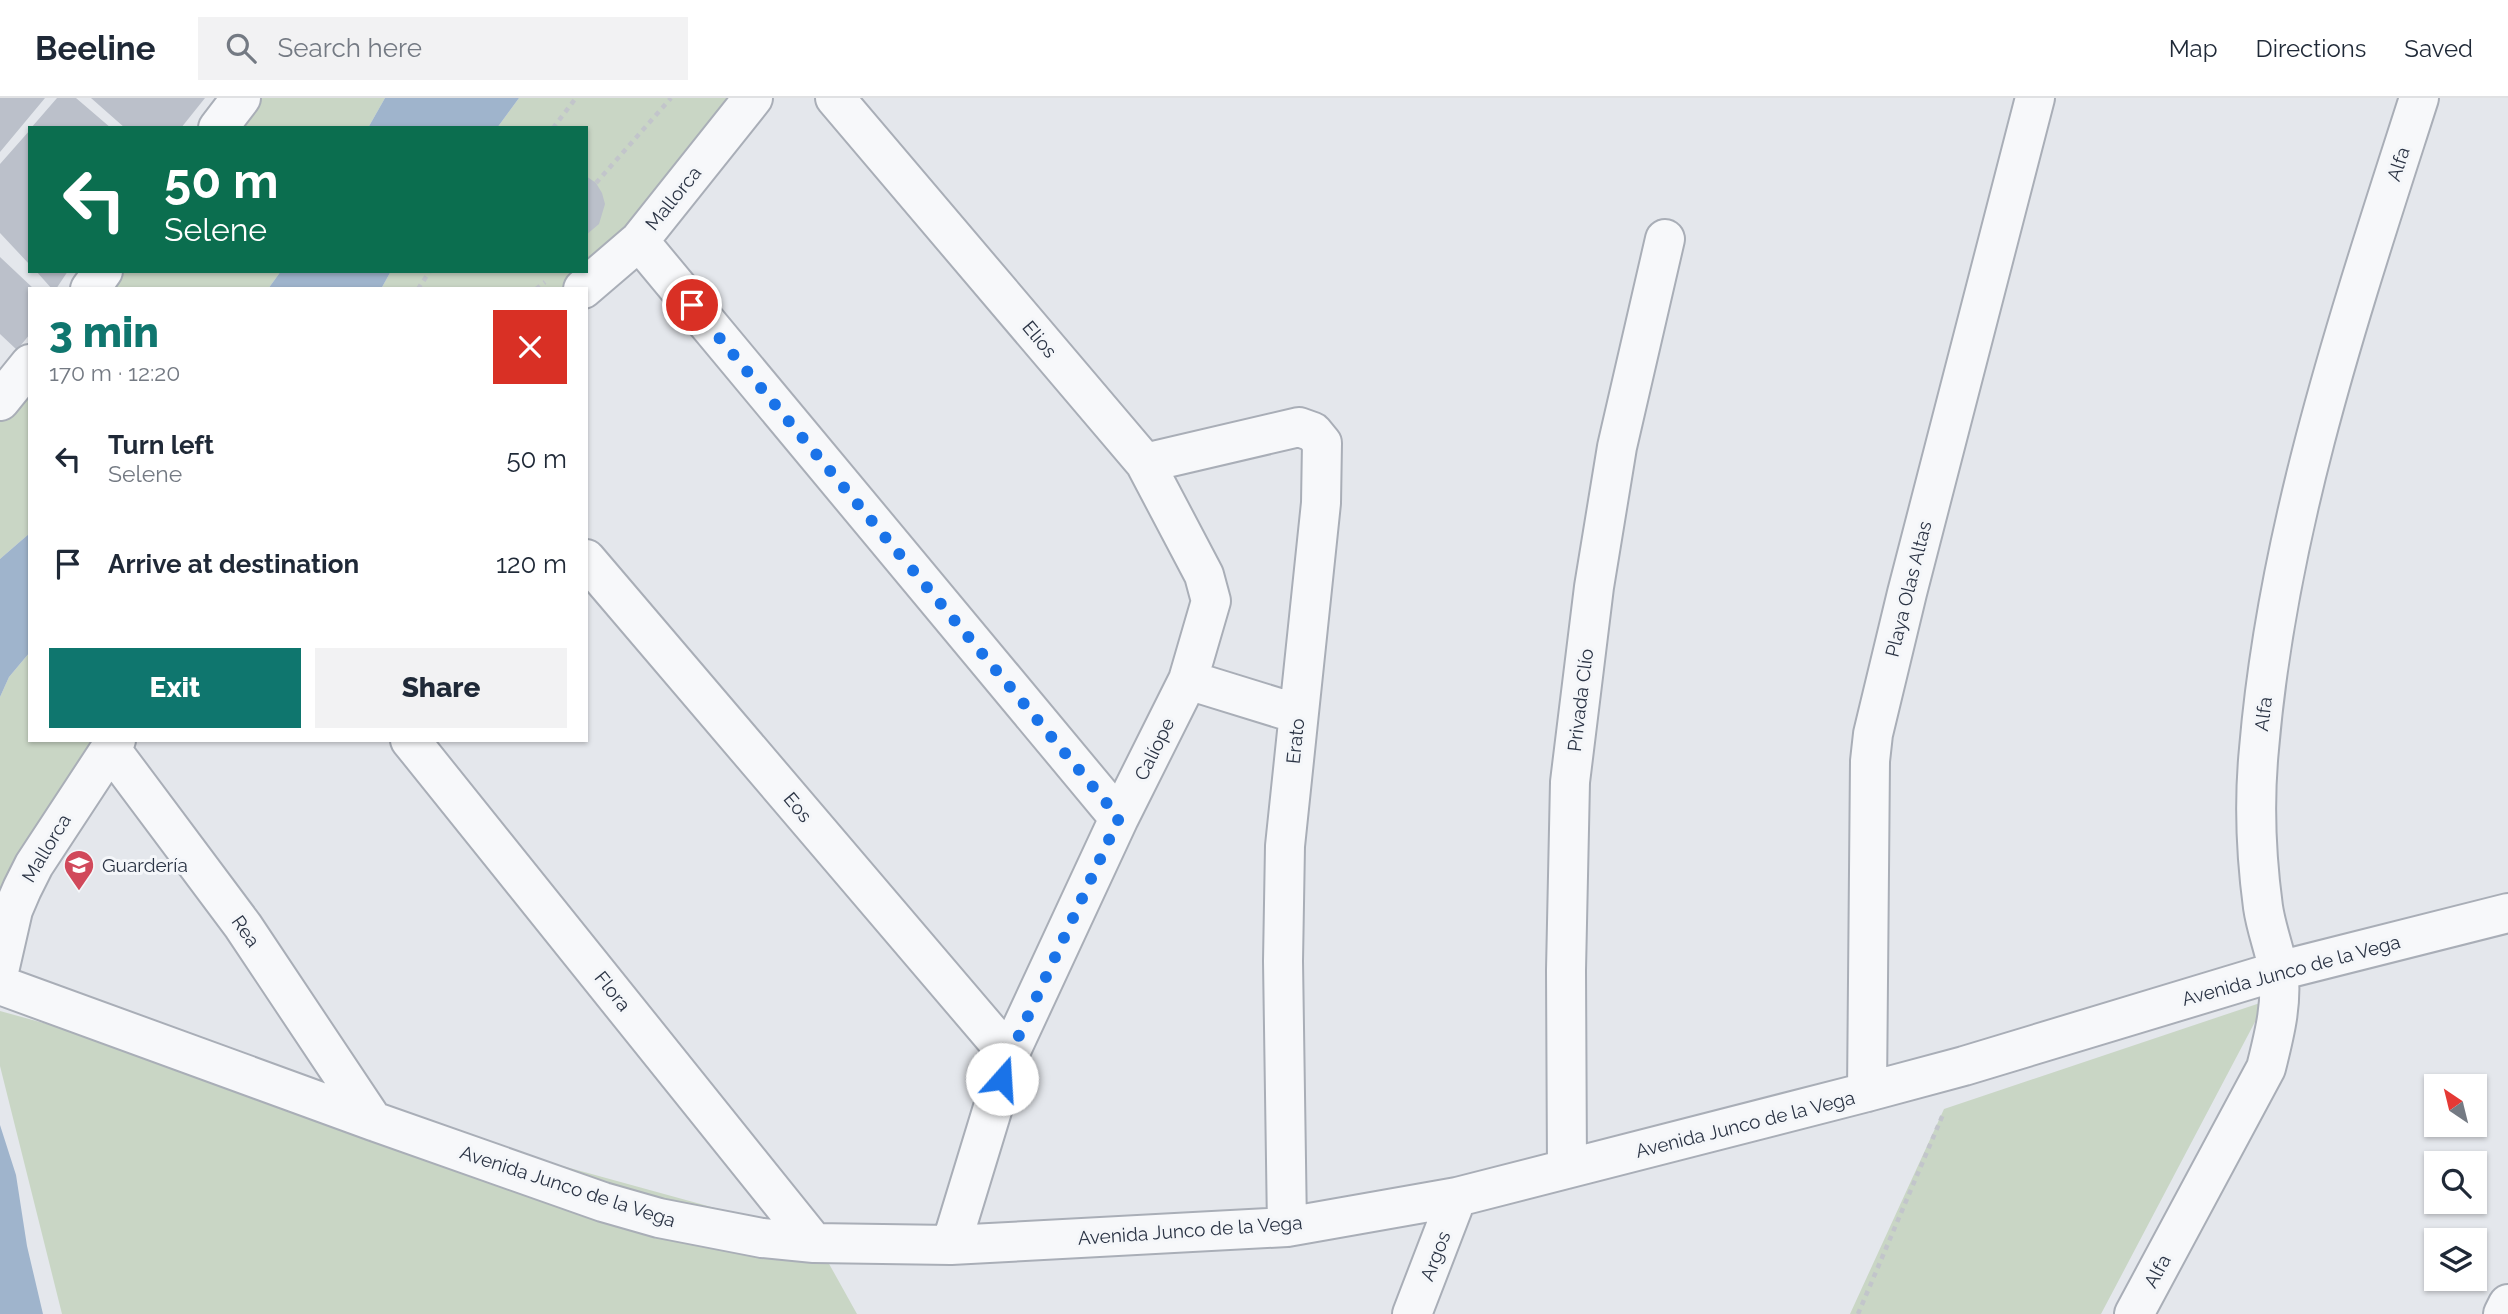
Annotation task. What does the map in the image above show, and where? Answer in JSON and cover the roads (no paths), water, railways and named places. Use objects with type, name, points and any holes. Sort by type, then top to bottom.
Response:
[{"type":"street","points":[[220,126],[242,98]]},
{"type":"street","name":"Mallorca","points":[[585,287],[639,241],[753,98]]},
{"type":"street","name":"Elios","points":[[835,98],[1145,463],[1204,575],[1211,601]]},
{"type":"street","name":"Playa Olas Altas","points":[[1867,1093],[1870,761],[1873,734],[2035,98]]},
{"type":"street","name":"Alfa","points":[[2134,1314],[2266,1068],[2276,1030],[2278,971],[2264,909],[2257,837],[2259,750],[2273,635],[2322,412],[2353,303],[2419,98]]},
{"type":"street","name":"Privada Clío","points":[[1567,1169],[1566,971],[1570,782],[1594,587],[1617,447],[1665,239]]},
{"type":"street","points":[[639,241],[1119,818]]},
{"type":"street","points":[[0,401],[28,366]]},
{"type":"street","name":"Erato","points":[[1145,463],[1298,427],[1306,428],[1318,436],[1322,443],[1321,503],[1285,846],[1283,904],[1287,1227]]},
{"type":"street","name":"Eos","points":[[588,560],[1010,1055]]},
{"type":"street","name":"Calíope","points":[[951,1245],[1010,1055],[1119,818],[1188,680],[1211,601]]},
{"type":"street","points":[[1188,680],[1298,713]]},
{"type":"street","name":"Flora","points":[[412,742],[814,1243]]},
{"type":"street","name":"Mallorca","points":[[0,967],[13,910],[34,865],[113,744]]},
{"type":"street","name":"Rea","points":[[113,744],[243,926],[373,1121]]},
{"type":"street","name":"Avenida Junco de la Vega","points":[[0,985],[373,1121],[603,1202],[659,1218],[762,1238],[814,1243],[951,1245],[1287,1227],[1457,1197],[1867,1093],[2278,971],[2508,913]]},
{"type":"street","name":"Argos","points":[[1412,1314],[1457,1197]]},
{"type":"street","points":[[2503,1314],[2508,1304]]},
{"type":"water","points":[[385,98],[519,98],[498,126],[369,126]]},
{"type":"water","points":[[280,273],[390,273],[382,287],[269,287]]},
{"type":"water","points":[[28,535],[28,654],[9,677],[0,697],[0,559]]},
{"type":"water","points":[[0,1125],[16,1175],[27,1246],[43,1314],[0,1314]]},
{"type":"place","name":"Guardería","points":[[79,892]]}]
